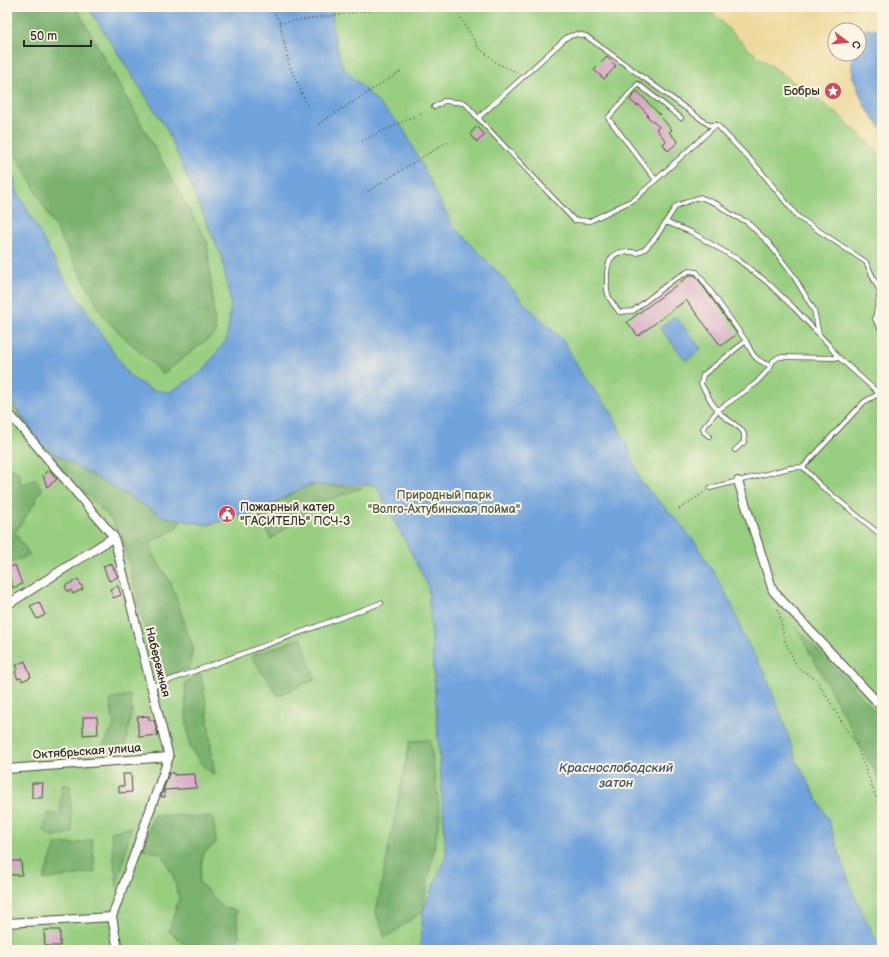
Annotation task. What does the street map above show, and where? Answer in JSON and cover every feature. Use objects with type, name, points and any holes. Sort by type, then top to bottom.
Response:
[{"type":"street","name":"Набережная","points":[[7,411],[114,537],[169,757]]},
{"type":"street","points":[[738,481],[773,591],[882,707]]},
{"type":"street","points":[[7,605],[114,537]]},
{"type":"street","points":[[118,950],[112,917],[169,757]]},
{"type":"street","name":"Октябрьская улица","points":[[7,769],[169,757]]},
{"type":"street","points":[[7,923],[112,917]]},
{"type":"lane","points":[[478,118],[567,37],[576,34],[586,36],[709,125],[717,125],[759,169],[798,217],[866,262],[880,292],[875,319],[882,331]]},
{"type":"lane","points":[[656,180],[608,118],[638,84],[680,118]]},
{"type":"lane","points":[[434,107],[444,101],[465,103],[574,220],[590,221],[635,199],[717,125]]},
{"type":"lane","points":[[770,366],[754,358],[746,341],[697,272],[689,271],[674,280],[633,311],[619,312],[608,294],[606,271],[611,257],[619,252],[626,251],[637,253],[645,249],[656,237],[676,206],[700,197],[717,204],[747,222],[768,242],[793,275],[814,310],[819,334]]},
{"type":"lane","points":[[666,222],[690,232],[737,259],[767,282],[819,334],[839,358],[881,394],[864,402],[802,467],[790,468],[710,488]]},
{"type":"lane","points":[[735,450],[744,442],[744,434],[742,429],[722,415],[712,403],[701,384],[704,375],[746,341]]},
{"type":"lane","points":[[709,436],[704,432],[703,428],[718,410],[755,384],[779,357],[805,356],[839,358]]},
{"type":"lane","points":[[848,412],[851,416]]},
{"type":"lane","points":[[802,467],[820,485],[882,536]]},
{"type":"lane","points":[[152,686],[381,603]]},
{"type":"path","points":[[271,7],[280,23],[290,66],[308,107]]},
{"type":"path","points":[[456,7],[478,47],[498,64],[525,76]]},
{"type":"path","points":[[280,23],[373,10]]},
{"type":"path","points":[[318,124],[400,72]]},
{"type":"path","points":[[362,141],[423,112]]},
{"type":"path","points":[[368,191],[447,142]]},
{"type":"path","points":[[679,509],[710,488]]},
{"type":"path","points":[[777,605],[785,641],[797,667],[816,679],[857,747],[882,813]]},
{"type":"green space","name":"Природный парк \"Волго-Ахтубинская пойма\"","points":[[7,7],[882,7],[882,950],[7,950]]},
{"type":"green space","points":[[7,7],[76,7],[207,242],[216,333],[163,374],[105,319],[7,138]]},
{"type":"green space","points":[[7,334],[180,508],[180,523],[174,530],[151,542],[155,558],[171,583],[193,648],[189,668],[163,678],[140,612],[126,551],[112,520],[65,473],[7,400]]},
{"type":"green space","points":[[7,467],[19,473],[21,485],[36,479],[42,490],[15,533],[30,555],[12,562],[7,554]]},
{"type":"green space","points":[[308,485],[363,488],[320,502],[271,539],[258,513]]},
{"type":"green space","points":[[796,627],[882,718],[882,785]]},
{"type":"green space","points":[[301,638],[315,679],[278,696],[251,656]]},
{"type":"green space","points":[[200,673],[205,699],[215,776],[203,766],[190,748],[186,714],[185,684]]},
{"type":"green space","points":[[130,695],[132,710],[125,749],[100,750],[114,726],[110,699]]},
{"type":"green space","points":[[430,740],[440,814],[423,911],[385,938],[376,912],[410,741]]},
{"type":"green space","points":[[62,785],[70,785],[72,832],[52,838],[44,830],[47,813],[60,814]]},
{"type":"green space","points":[[154,815],[213,817],[216,843],[203,854],[199,882],[223,908],[236,910],[239,937],[229,950],[192,950],[169,931],[179,898],[173,875],[162,854],[142,849]]},
{"type":"green space","points":[[131,827],[117,888],[111,832]]},
{"type":"green space","points":[[92,839],[95,872],[43,880],[56,844],[75,844]]},
{"type":"sand","name":"Бобры","points":[[707,7],[882,7],[882,30],[867,29],[867,22],[827,22],[827,62],[852,62],[853,77],[865,106],[882,130],[882,156],[840,116],[751,51]]},
{"type":"water","name":"Краснослободский затон","points":[[88,7],[332,7],[333,32],[342,66],[403,128],[453,226],[496,270],[526,305],[563,340],[584,377],[611,411],[627,445],[641,482],[676,519],[696,544],[714,573],[732,605],[743,635],[765,674],[782,717],[797,762],[828,819],[853,893],[881,950],[420,950],[423,911],[446,856],[428,586],[376,485],[308,485],[255,513],[207,525],[164,517],[43,447],[7,394],[7,159],[10,163],[17,191],[62,274],[129,376],[151,390],[170,392],[204,370],[227,339],[231,304],[222,258],[166,128]]},
{"type":"water","points":[[867,29],[882,30],[882,130],[865,106],[853,77],[852,62],[867,62]]},
{"type":"water","points":[[675,316],[701,349],[686,361],[660,328]]},
{"type":"building","points":[[607,57],[616,66],[604,79],[594,70]]},
{"type":"building","points":[[637,91],[672,130],[669,132],[678,142],[668,151],[663,144],[666,141],[656,129],[659,127],[647,116],[648,115],[638,104],[637,106],[630,100]]},
{"type":"building","points":[[477,126],[485,135],[477,142],[470,134]]},
{"type":"building","points":[[690,275],[695,275],[737,334],[721,346],[686,300],[638,336],[627,322]]},
{"type":"building","points":[[49,469],[57,479],[47,487],[43,475]]},
{"type":"building","points":[[111,563],[118,577],[109,581],[103,566]]},
{"type":"building","points":[[15,565],[22,584],[13,588],[7,569]]},
{"type":"building","points":[[78,579],[83,589],[73,594],[71,590],[68,592],[65,586]]},
{"type":"building","points":[[118,586],[121,595],[113,598],[110,589]]},
{"type":"building","points":[[39,602],[45,615],[37,619],[30,606]]},
{"type":"building","points":[[25,661],[31,677],[22,681],[21,678],[18,679],[15,672],[18,669],[16,665]]},
{"type":"building","points":[[149,716],[149,720],[154,720],[158,735],[139,737],[137,717]]},
{"type":"building","points":[[83,717],[97,717],[98,734],[83,735]]},
{"type":"building","points":[[169,773],[174,773],[174,775],[195,774],[196,788],[164,790],[165,797],[161,797]]},
{"type":"building","points":[[123,774],[131,774],[132,792],[119,793],[119,786],[124,786]]},
{"type":"building","points":[[32,783],[43,783],[42,798],[32,798]]},
{"type":"building","points":[[7,861],[21,861],[22,875],[7,875]]},
{"type":"building","points":[[44,930],[60,930],[60,946],[45,946]]},
{"type":"place","name":"Бобры","points":[[833,91]]},
{"type":"place","name":"Пожарный катер \"ГАСИТЕЛЬ\" ПСЧ-3","points":[[227,514]]}]
